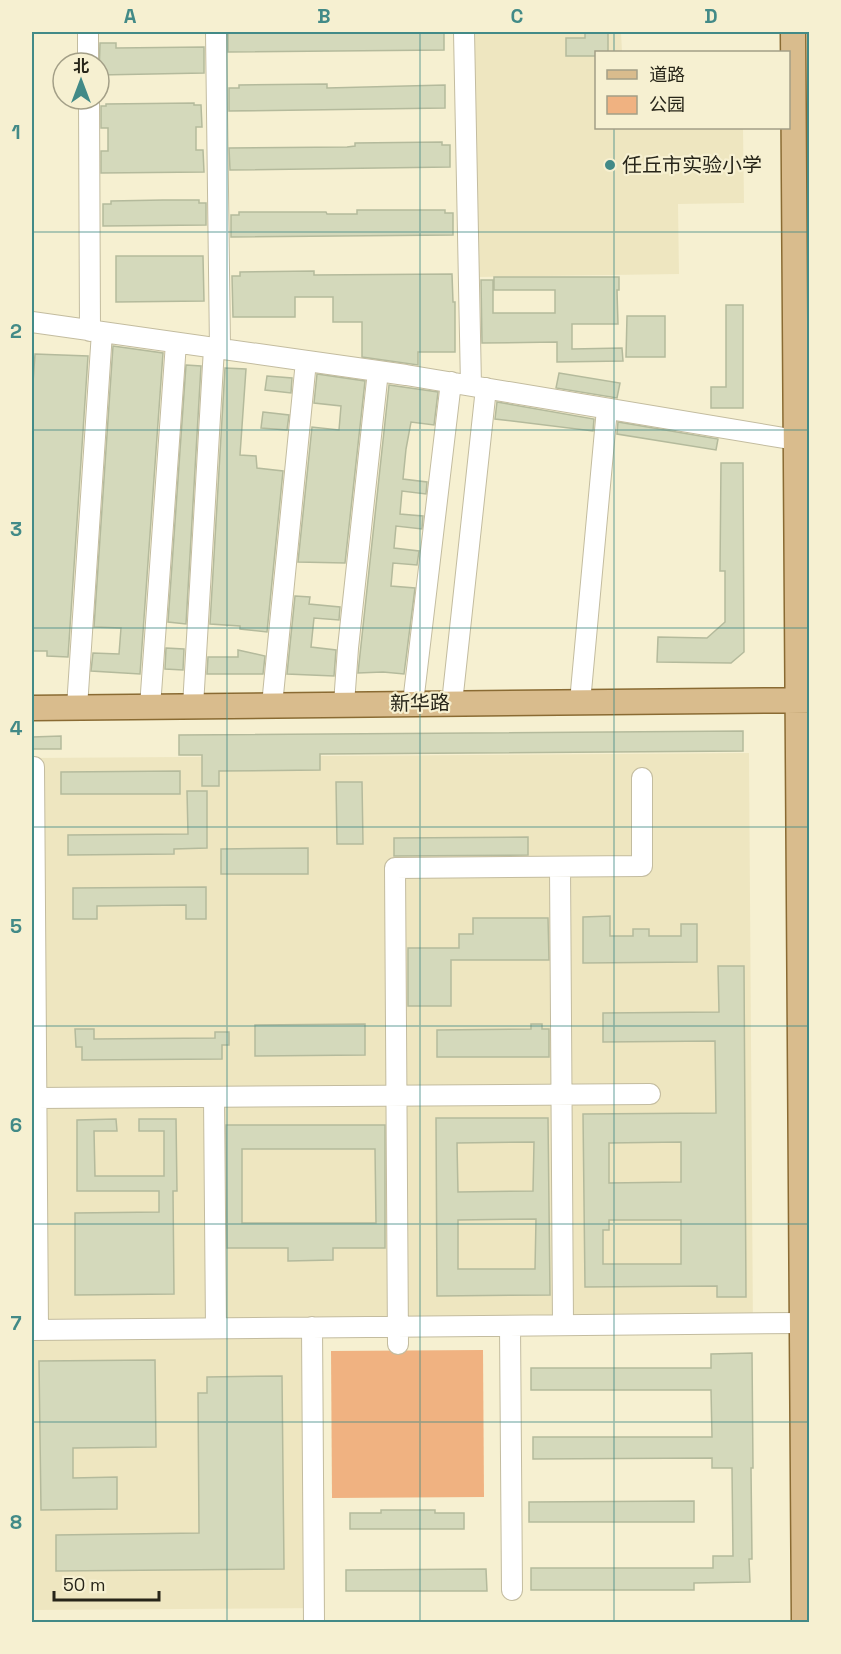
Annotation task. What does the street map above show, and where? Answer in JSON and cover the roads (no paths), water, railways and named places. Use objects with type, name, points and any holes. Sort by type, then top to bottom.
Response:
[{"type":"main road","points":[[793,32],[796,440],[804,700],[802,1323],[804,1623]]},
{"type":"main road","points":[[809,32],[810,65]]},
{"type":"main road","name":"新华路","points":[[32,708],[804,700]]},
{"type":"street","points":[[88,32],[88,51]]},
{"type":"street","points":[[193,706],[217,349],[216,32]]},
{"type":"street","points":[[452,703],[478,387],[464,32]]},
{"type":"street","points":[[77,707],[96,331],[89,111]]},
{"type":"street","points":[[32,322],[451,382],[796,440]]},
{"type":"street","points":[[150,706],[176,343]]},
{"type":"street","points":[[272,705],[306,361]]},
{"type":"street","points":[[344,704],[378,371]]},
{"type":"street","points":[[413,703],[451,382]]},
{"type":"street","points":[[580,702],[607,410]]},
{"type":"street","points":[[34,767],[35,1330],[312,1327],[398,1335],[510,1326],[802,1323]]},
{"type":"street","points":[[398,1335],[395,868],[642,866],[642,778]]},
{"type":"street","points":[[560,867],[563,1325]]},
{"type":"street","points":[[36,1098],[650,1094]]},
{"type":"street","points":[[214,1097],[216,1328]]},
{"type":"street","points":[[510,1326],[512,1590]]},
{"type":"street","points":[[312,1327],[315,1623]]},
{"type":"place","name":"任丘市实验小学","points":[[610,165]]}]
